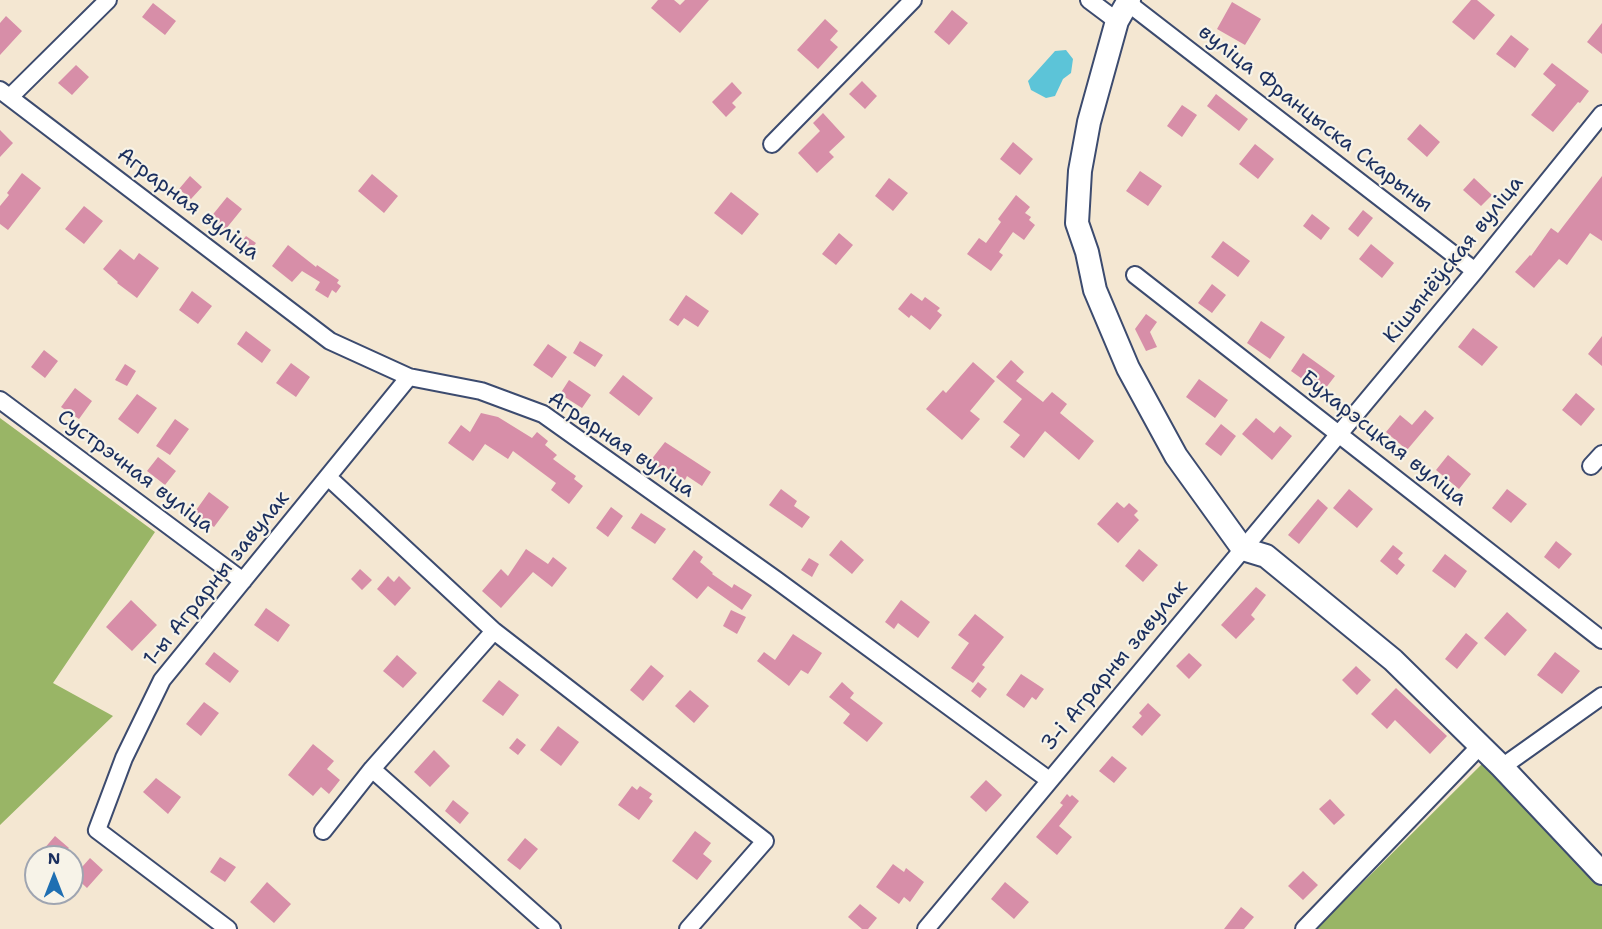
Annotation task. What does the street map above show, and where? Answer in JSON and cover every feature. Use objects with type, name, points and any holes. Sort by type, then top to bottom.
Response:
[{"type":"main road","points":[[1125,8],[1089,122],[1080,171],[1077,223],[1095,290],[1128,368],[1176,456],[1243,549],[1266,556],[1393,660],[1502,767],[1602,873]]},
{"type":"street","points":[[5,93],[108,0]]},
{"type":"street","points":[[772,144],[913,0]]},
{"type":"street","name":"вуліца Францыска Скарыны","points":[[1089,0],[1125,8],[1475,271]]},
{"type":"street","name":"Аграрная вуліца","points":[[5,93],[330,341],[409,377],[481,391],[543,414],[775,579],[1049,780]]},
{"type":"street","name":"Кішынёўская вуліца","points":[[1340,434],[1602,114]]},
{"type":"street","name":"Бухарэсцкая вуліца","points":[[1135,275],[1602,640]]},
{"type":"street","name":"1-ы Аграрны завулак","points":[[228,929],[97,830],[124,758],[162,680],[409,377]]},
{"type":"street","name":"Сустрэчная вуліца","points":[[0,400],[243,581]]},
{"type":"street","name":"3-і Аграрны завулак","points":[[926,929],[1340,434]]},
{"type":"street","points":[[328,477],[494,631],[765,841],[688,929]]},
{"type":"street","points":[[323,831],[372,769],[494,631]]},
{"type":"street","points":[[1502,767],[1602,696]]},
{"type":"street","points":[[1304,929],[1480,746]]},
{"type":"street","points":[[372,769],[552,929]]},
{"type":"green space","points":[[0,418],[155,532],[53,683],[113,716],[0,825]]},
{"type":"green space","points":[[1482,764],[1602,884],[1602,929],[1316,929]]},
{"type":"water","points":[[1066,50],[1073,59],[1071,73],[1063,79],[1055,96],[1046,98],[1031,90],[1028,81],[1055,51]]},
{"type":"building","points":[[658,0],[674,0],[680,5],[685,0],[709,0],[680,33],[651,8]]},
{"type":"building","points":[[1471,0],[1477,0],[1495,15],[1474,40],[1452,22]]},
{"type":"building","points":[[1232,2],[1261,19],[1245,45],[1217,29]]},
{"type":"building","points":[[153,3],[176,21],[165,35],[142,17]]},
{"type":"building","points":[[952,10],[968,23],[949,45],[934,32]]},
{"type":"building","points":[[6,16],[22,31],[0,55],[0,23]]},
{"type":"building","points":[[825,19],[838,31],[830,40],[838,47],[818,69],[797,50]]},
{"type":"building","points":[[1602,23],[1602,54],[1587,42]]},
{"type":"building","points":[[1511,35],[1529,49],[1515,68],[1496,54]]},
{"type":"building","points":[[1552,63],[1589,91],[1553,132],[1531,115],[1556,85],[1543,74]]},
{"type":"building","points":[[76,65],[89,77],[72,95],[58,83]]},
{"type":"building","points":[[862,81],[877,96],[865,109],[849,94]]},
{"type":"building","points":[[732,82],[742,93],[732,103],[736,107],[726,117],[712,102]]},
{"type":"building","points":[[1216,94],[1248,119],[1239,131],[1207,106]]},
{"type":"building","points":[[1182,105],[1197,115],[1182,137],[1167,126]]},
{"type":"building","points":[[823,113],[845,137],[829,152],[834,157],[817,173],[798,153],[820,131],[813,123]]},
{"type":"building","points":[[1420,124],[1440,142],[1427,157],[1407,139]]},
{"type":"building","points":[[0,130],[13,143],[0,157]]},
{"type":"building","points":[[1013,142],[1033,159],[1020,175],[1000,159]]},
{"type":"building","points":[[1255,144],[1274,159],[1258,179],[1239,164]]},
{"type":"building","points":[[1140,171],[1162,186],[1148,206],[1126,191]]},
{"type":"building","points":[[22,173],[41,188],[8,230],[0,224],[0,206]]},
{"type":"building","points":[[372,174],[398,196],[384,213],[358,191]]},
{"type":"building","points":[[190,176],[202,187],[191,199],[179,189]]},
{"type":"building","points":[[1602,176],[1602,241],[1590,233],[1567,265],[1559,259],[1534,288],[1515,272],[1531,256],[1551,228],[1558,233]]},
{"type":"building","points":[[889,178],[908,193],[893,211],[875,196]]},
{"type":"building","points":[[1474,178],[1492,195],[1481,206],[1463,190]]},
{"type":"building","points":[[731,192],[759,214],[742,235],[714,213]]},
{"type":"building","points":[[1016,195],[1030,207],[1025,213],[1031,217],[1029,220],[1035,225],[1024,240],[1013,232],[999,252],[1003,255],[991,271],[967,254],[979,238],[986,243],[1001,222],[998,219]]},
{"type":"building","points":[[227,197],[242,209],[225,230],[210,218]]},
{"type":"building","points":[[84,206],[103,221],[84,244],[65,229]]},
{"type":"building","points":[[1363,210],[1373,218],[1358,237],[1348,229]]},
{"type":"building","points":[[1312,214],[1330,228],[1321,240],[1303,226]]},
{"type":"building","points":[[839,233],[853,245],[836,265],[822,254]]},
{"type":"building","points":[[246,236],[256,243],[249,252],[239,245]]},
{"type":"building","points":[[1223,241],[1250,261],[1238,277],[1211,257]]},
{"type":"building","points":[[1371,244],[1394,263],[1382,278],[1359,259]]},
{"type":"building","points":[[288,245],[316,267],[317,265],[339,280],[337,283],[341,286],[336,293],[332,290],[328,298],[315,290],[320,282],[302,271],[292,282],[272,266]]},
{"type":"building","points":[[120,249],[134,260],[139,253],[159,268],[137,298],[103,269]]},
{"type":"building","points":[[1212,284],[1226,295],[1212,313],[1198,303]]},
{"type":"building","points":[[192,291],[212,306],[198,324],[179,310]]},
{"type":"building","points":[[911,293],[922,301],[925,297],[940,308],[937,311],[942,315],[930,330],[911,315],[909,318],[898,309]]},
{"type":"building","points":[[686,295],[709,311],[698,327],[684,318],[678,326],[669,320]]},
{"type":"building","points":[[1146,314],[1157,322],[1150,332],[1157,347],[1146,351],[1135,329]]},
{"type":"building","points":[[1261,321],[1285,337],[1270,359],[1247,343]]},
{"type":"building","points":[[1473,328],[1498,347],[1482,366],[1458,347]]},
{"type":"building","points":[[246,331],[271,350],[262,363],[237,344]]},
{"type":"building","points":[[1602,336],[1602,366],[1588,354]]},
{"type":"building","points":[[580,341],[603,355],[595,367],[573,353]]},
{"type":"building","points":[[548,344],[567,357],[552,378],[533,365]]},
{"type":"building","points":[[44,350],[58,361],[45,378],[31,367]]},
{"type":"building","points":[[1303,353],[1335,376],[1322,393],[1291,371]]},
{"type":"building","points":[[1011,360],[1024,372],[1016,381],[1043,402],[1052,392],[1067,404],[1060,413],[1094,441],[1079,460],[1045,431],[1024,458],[1010,447],[1020,435],[1003,422],[1022,399],[996,377]]},
{"type":"building","points":[[973,362],[995,381],[970,411],[980,419],[962,440],[926,409],[943,390],[946,393]]},
{"type":"building","points":[[291,363],[310,377],[296,397],[276,383]]},
{"type":"building","points":[[125,364],[136,371],[127,386],[115,380]]},
{"type":"building","points":[[623,375],[653,398],[639,416],[609,393]]},
{"type":"building","points":[[1199,379],[1228,400],[1215,418],[1186,397]]},
{"type":"building","points":[[569,380],[591,395],[582,408],[560,394]]},
{"type":"building","points":[[75,388],[92,401],[79,419],[61,407]]},
{"type":"building","points":[[1576,393],[1595,409],[1581,426],[1562,410]]},
{"type":"building","points":[[137,394],[157,408],[138,434],[118,419]]},
{"type":"building","points":[[1425,410],[1434,418],[1407,450],[1386,432],[1400,415],[1412,425]]},
{"type":"building","points":[[481,413],[498,417],[532,438],[537,432],[548,441],[545,445],[557,455],[553,459],[576,476],[574,479],[583,486],[569,504],[551,490],[556,483],[513,451],[508,459],[485,444],[473,461],[448,443],[461,425],[470,432]]},
{"type":"building","points":[[1256,418],[1274,433],[1280,426],[1292,436],[1272,460],[1242,434]]},
{"type":"building","points":[[175,419],[189,429],[170,455],[156,446]]},
{"type":"building","points":[[1221,424],[1236,436],[1221,456],[1205,444]]},
{"type":"building","points":[[665,442],[711,472],[702,486],[687,476],[685,480],[662,465],[657,471],[647,465]]},
{"type":"building","points":[[1448,455],[1471,474],[1459,489],[1436,470]]},
{"type":"building","points":[[158,457],[176,471],[165,485],[147,471]]},
{"type":"building","points":[[781,489],[797,501],[794,506],[810,517],[802,528],[769,505]]},
{"type":"building","points":[[1349,489],[1373,509],[1357,528],[1333,508]]},
{"type":"building","points":[[1507,489],[1527,504],[1511,523],[1492,508]]},
{"type":"building","points":[[209,492],[229,507],[214,527],[194,513]]},
{"type":"building","points":[[1318,499],[1328,508],[1299,544],[1288,535]]},
{"type":"building","points":[[1117,502],[1124,508],[1129,503],[1138,511],[1134,515],[1139,520],[1118,543],[1097,524]]},
{"type":"building","points":[[611,507],[623,516],[608,537],[596,528]]},
{"type":"building","points":[[641,513],[666,529],[655,544],[631,528]]},
{"type":"building","points":[[841,540],[864,560],[852,574],[829,555]]},
{"type":"building","points":[[1556,541],[1572,554],[1559,569],[1544,557]]},
{"type":"building","points":[[1393,545],[1403,553],[1398,559],[1405,565],[1397,575],[1380,561]]},
{"type":"building","points":[[526,549],[548,564],[553,557],[567,568],[552,587],[533,572],[501,608],[482,591],[501,569],[508,576]]},
{"type":"building","points":[[1139,549],[1158,565],[1143,582],[1125,566]]},
{"type":"building","points":[[694,550],[703,557],[700,562],[712,574],[732,588],[734,584],[752,595],[742,610],[708,586],[697,599],[672,579]]},
{"type":"building","points":[[1445,554],[1467,571],[1455,588],[1432,571]]},
{"type":"building","points":[[809,558],[819,564],[812,577],[801,570]]},
{"type":"building","points":[[360,569],[372,580],[362,590],[351,579]]},
{"type":"building","points":[[388,576],[394,582],[399,576],[411,588],[395,606],[377,589]]},
{"type":"building","points":[[1256,587],[1266,595],[1251,615],[1255,619],[1236,639],[1221,625]]},
{"type":"building","points":[[131,600],[157,625],[132,651],[106,627]]},
{"type":"building","points":[[901,600],[930,622],[918,638],[898,623],[894,629],[885,622]]},
{"type":"building","points":[[266,608],[290,625],[278,642],[254,625]]},
{"type":"building","points":[[731,610],[746,617],[737,634],[723,626]]},
{"type":"building","points":[[1507,612],[1527,630],[1505,656],[1484,638]]},
{"type":"building","points":[[975,614],[1004,637],[982,665],[985,667],[973,683],[951,668],[969,643],[958,635]]},
{"type":"building","points":[[1466,633],[1478,643],[1457,669],[1445,659]]},
{"type":"building","points":[[793,634],[822,653],[808,674],[801,670],[789,686],[757,661],[764,652],[775,660]]},
{"type":"building","points":[[214,652],[239,671],[230,683],[205,664]]},
{"type":"building","points":[[1555,652],[1580,671],[1562,694],[1537,675]]},
{"type":"building","points":[[1189,653],[1202,665],[1189,679],[1176,666]]},
{"type":"building","points":[[397,655],[417,673],[403,688],[383,671]]},
{"type":"building","points":[[651,665],[664,676],[643,701],[630,690]]},
{"type":"building","points":[[1356,666],[1371,680],[1357,695],[1342,680]]},
{"type":"building","points":[[1021,674],[1044,689],[1036,700],[1032,697],[1024,708],[1006,695]]},
{"type":"building","points":[[499,680],[519,695],[503,716],[482,701]]},
{"type":"building","points":[[842,682],[854,693],[850,698],[883,723],[867,742],[843,723],[850,714],[829,697]]},
{"type":"building","points":[[978,682],[987,689],[980,698],[971,691]]},
{"type":"building","points":[[1396,688],[1447,736],[1430,754],[1395,720],[1387,729],[1371,714]]},
{"type":"building","points":[[690,690],[709,706],[694,723],[675,706]]},
{"type":"building","points":[[204,702],[219,713],[201,736],[186,724]]},
{"type":"building","points":[[1148,703],[1161,715],[1142,736],[1132,727],[1142,716],[1139,713]]},
{"type":"building","points":[[558,726],[579,742],[561,766],[540,750]]},
{"type":"building","points":[[517,738],[526,745],[518,755],[509,748]]},
{"type":"building","points":[[313,744],[334,761],[327,769],[340,780],[329,794],[321,787],[313,796],[288,775]]},
{"type":"building","points":[[434,750],[450,766],[430,787],[414,772]]},
{"type":"building","points":[[1112,756],[1127,768],[1114,783],[1099,771]]},
{"type":"building","points":[[156,778],[181,797],[168,814],[143,792]]},
{"type":"building","points":[[986,780],[1002,795],[986,812],[970,797]]},
{"type":"building","points":[[632,786],[637,790],[640,786],[652,794],[649,798],[653,801],[639,820],[618,805]]},
{"type":"building","points":[[1067,794],[1079,801],[1059,826],[1072,837],[1057,855],[1036,837],[1063,805],[1060,803]]},
{"type":"building","points":[[1330,799],[1345,815],[1334,825],[1319,809]]},
{"type":"building","points":[[453,800],[469,813],[460,824],[445,811]]},
{"type":"building","points":[[695,831],[711,843],[703,854],[712,861],[697,880],[672,861]]},
{"type":"building","points":[[55,836],[66,845],[47,845]]},
{"type":"building","points":[[525,838],[538,849],[520,870],[507,860]]},
{"type":"building","points":[[220,857],[236,867],[225,882],[210,872]]},
{"type":"building","points":[[90,858],[103,870],[87,888],[84,885],[84,865]]},
{"type":"building","points":[[893,864],[904,872],[906,868],[924,882],[910,902],[904,897],[899,904],[876,887]]},
{"type":"building","points":[[1303,871],[1318,885],[1303,900],[1288,886]]},
{"type":"building","points":[[267,882],[291,904],[274,923],[250,902]]},
{"type":"building","points":[[1005,882],[1029,902],[1014,919],[991,899]]},
{"type":"building","points":[[860,904],[877,918],[868,929],[862,929],[848,917]]},
{"type":"building","points":[[1241,907],[1254,917],[1244,929],[1224,929]]}]
